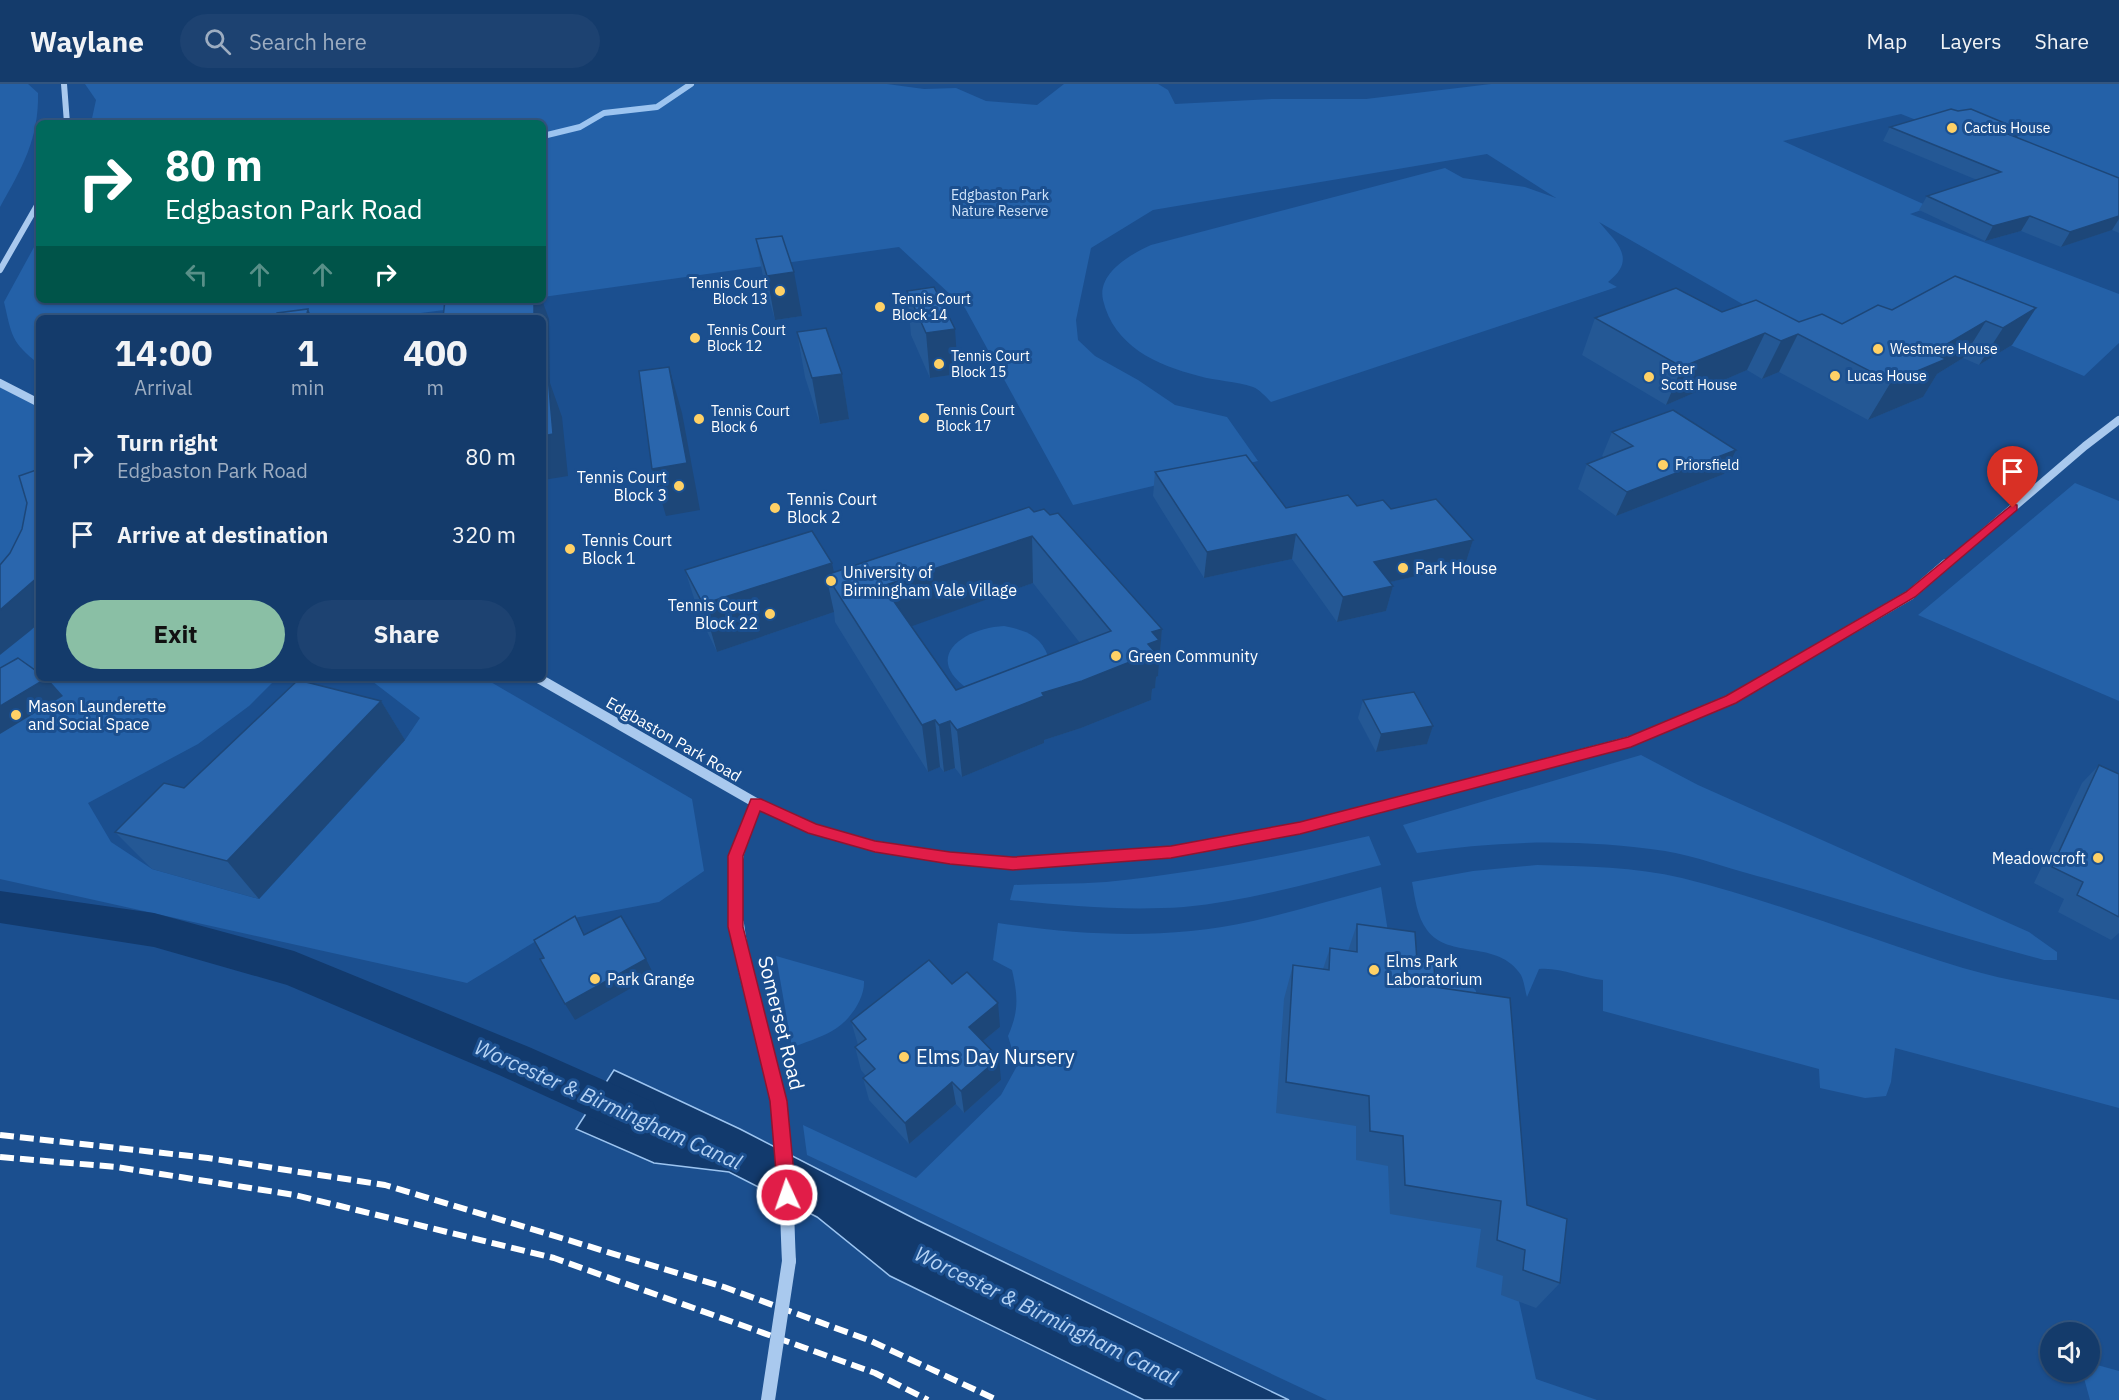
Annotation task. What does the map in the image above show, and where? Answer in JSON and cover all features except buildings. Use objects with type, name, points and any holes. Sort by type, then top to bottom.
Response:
[{"type":"street","points":[[64,84],[67,120]]},
{"type":"street","points":[[0,270],[36,207]]},
{"type":"street","points":[[0,383],[36,401]]},
{"type":"street","name":"Edgbaston Park Road","points":[[543,681],[756,803],[813,829],[875,846],[950,858],[1013,864],[1171,852],[1300,828],[1631,741],[1731,699],[1910,595],[2085,446],[2119,420]]},
{"type":"street","name":"Somerset Road","points":[[756,803],[736,856],[736,927],[778,1101],[785,1159],[789,1261],[768,1400]]},
{"type":"green space","points":[[0,84],[28,84],[38,93],[36,125],[28,153],[0,207]]},
{"type":"green space","name":"Edgbaston Park Nature Reserve","points":[[85,84],[887,84],[924,89],[956,88],[986,101],[1037,105],[1064,84],[1158,84],[1168,90],[1175,104],[1272,99],[1366,99],[1491,84],[2119,84],[2119,200],[1901,114],[1783,141],[1930,207],[1910,214],[2119,294],[2119,343],[2084,376],[1934,313],[1800,337],[1599,222],[1617,244],[1623,258],[1622,266],[1617,274],[1608,282],[1617,287],[1271,402],[1253,387],[1199,376],[1153,359],[1127,341],[1109,316],[1103,300],[1105,281],[1125,259],[1151,245],[1445,168],[1463,178],[1525,187],[1556,198],[1487,154],[1153,210],[1091,248],[1076,320],[1078,340],[1095,356],[1138,380],[1175,405],[1227,417],[1258,461],[1073,505],[965,308],[899,247],[546,297],[546,120],[92,120],[96,100]]},
{"type":"green space","points":[[36,243],[36,303],[498,303],[405,315],[36,315],[36,361],[23,350],[14,337],[4,302]]},
{"type":"green space","points":[[0,383],[36,401],[36,681],[274,681],[249,706],[198,744],[88,803],[111,842],[152,869],[259,899],[405,740],[420,718],[372,681],[489,681],[692,799],[704,871],[659,902],[574,918],[467,983],[0,879]]},
{"type":"green space","points":[[2075,483],[2119,501],[2119,701],[1918,615]]},
{"type":"green space","points":[[1004,626],[1019,629],[1036,638],[1048,656],[968,689],[954,677],[948,666],[948,655],[963,638],[975,632]]},
{"type":"green space","points":[[1641,755],[1698,785],[2029,932],[2057,952],[2057,960],[2044,960],[2008,950],[1677,853],[1603,844],[1510,843],[1417,853],[1403,825]]},
{"type":"green space","points":[[1369,836],[1381,865],[1234,900],[1184,907],[1118,908],[1010,900],[1014,885],[1106,882],[1172,874],[1271,857]]},
{"type":"green space","points":[[1537,865],[1628,869],[1682,878],[1788,909],[1963,968],[2021,982],[2119,1000],[2119,1108],[1895,1048],[1891,1082],[1886,1096],[1865,1098],[1820,1088],[1819,1069],[1603,1011],[1603,980],[1539,969],[1527,997],[1521,975],[1511,964],[1500,957],[1448,945],[1436,939],[1421,919],[1412,882],[1473,871]]},
{"type":"green space","points":[[1381,887],[1388,932],[1412,966],[1469,982],[1476,991],[1487,1155],[1536,1379],[1597,1400],[1327,1400],[807,1155],[803,1125],[916,1178],[1001,1095],[1017,1066],[1008,1036],[1016,1011],[1016,996],[1012,970],[993,960],[998,923],[1094,933],[1189,931],[1253,921]]},
{"type":"green space","points":[[776,956],[864,981],[862,995],[850,1016],[823,1036],[792,1048]]},
{"type":"green space","points":[[2100,1366],[2119,1371],[2119,1400],[2090,1400],[2085,1382],[2100,1382]]},
{"type":"water","points":[[614,1070],[740,1129],[917,1220],[1289,1400],[1144,1400],[890,1276],[817,1217],[729,1172],[654,1163],[576,1129]]},
{"type":"waterway","points":[[546,135],[580,127],[604,113],[657,107],[691,84]]},
{"type":"waterway","name":"Worcester & Birmingham Canal","points":[[0,907],[154,930],[294,969],[514,1061],[637,1117]]},
{"type":"railway","points":[[0,1135],[208,1158],[385,1185],[724,1287],[871,1341],[997,1400]]},
{"type":"railway","points":[[0,1157],[116,1167],[295,1195],[554,1258],[875,1373],[928,1400]]},
{"type":"place","name":"Cactus House","points":[[1952,128]]},
{"type":"place","name":"Tennis Court Block 13","points":[[780,291]]},
{"type":"place","name":"Tennis Court Block 14","points":[[880,307]]},
{"type":"place","name":"Tennis Court Block 12","points":[[695,338]]},
{"type":"place","name":"Westmere House","points":[[1878,349]]},
{"type":"place","name":"Tennis Court Block 15","points":[[939,364]]},
{"type":"place","name":"Lucas House","points":[[1835,376]]},
{"type":"place","name":"Peter Scott House","points":[[1649,377]]},
{"type":"place","name":"Tennis Court Block 17","points":[[924,418]]},
{"type":"place","name":"Tennis Court Block 6","points":[[699,419]]},
{"type":"place","name":"Priorsfield","points":[[1663,465]]},
{"type":"place","name":"Tennis Court Block 3","points":[[679,486]]},
{"type":"place","name":"Tennis Court Block 2","points":[[775,508]]},
{"type":"place","name":"Tennis Court Block 1","points":[[570,549]]},
{"type":"place","name":"Park House","points":[[1403,568]]},
{"type":"place","name":"University of Birmingham Vale Village","points":[[831,581]]},
{"type":"place","name":"Tennis Court Block 22","points":[[770,614]]},
{"type":"place","name":"Green Community","points":[[1116,656]]},
{"type":"place","name":"Mason Launderette and Social Space","points":[[16,715]]},
{"type":"place","name":"Meadowcroft","points":[[2098,858]]},
{"type":"place","name":"Elms Park Laboratorium","points":[[1374,970]]},
{"type":"place","name":"Park Grange","points":[[595,979]]},
{"type":"place","name":"Elms Day Nursery","points":[[904,1057]]},
{"type":"route","points":[[787,1195],[778,1101],[736,927],[736,856],[756,803],[813,829],[875,846],[950,858],[1013,864],[1171,852],[1300,828],[1631,741],[1731,699],[1910,595],[2013,508]]}]
